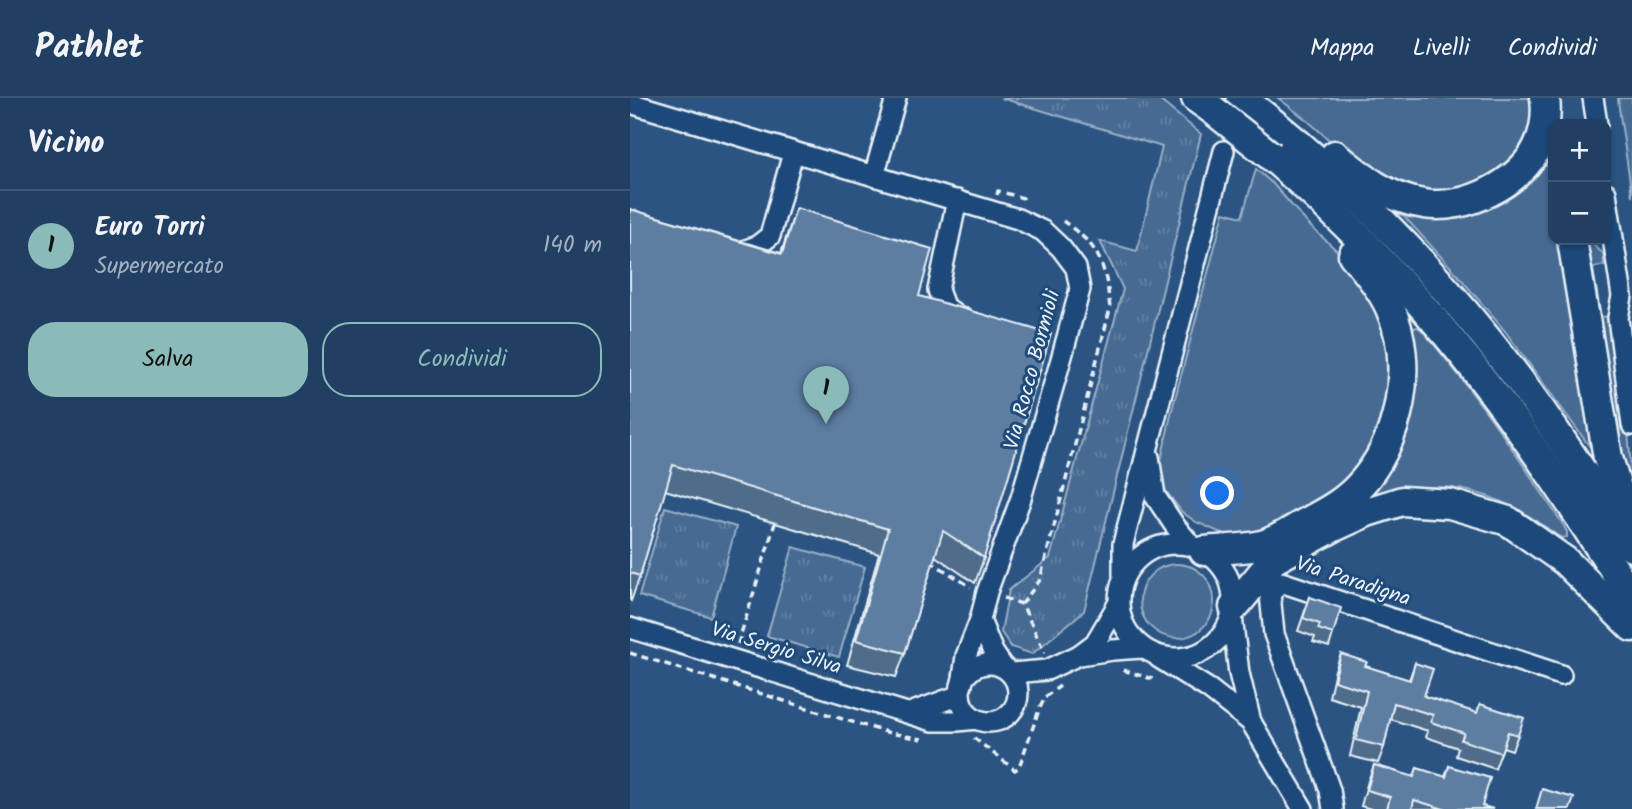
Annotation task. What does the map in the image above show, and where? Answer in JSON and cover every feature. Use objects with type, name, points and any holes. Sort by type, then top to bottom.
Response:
[{"type":"highway","points":[[1253,101],[1372,184],[1403,199],[1437,205],[1460,203],[1480,196],[1522,168],[1534,155],[1541,139],[1545,121],[1545,98]]},
{"type":"highway","points":[[1560,98],[1562,119]]},
{"type":"highway","points":[[1253,101],[1366,206],[1451,297],[1526,390],[1632,547]]},
{"type":"highway","points":[[1204,104],[1271,156],[1325,205],[1361,240],[1444,331],[1521,431],[1632,597]]},
{"type":"highway","points":[[1198,548],[1241,548],[1267,543],[1341,502],[1363,482],[1377,463],[1392,430],[1399,402],[1401,351],[1394,319],[1386,300],[1368,273],[1271,156]]},
{"type":"highway","points":[[1573,245],[1608,458],[1632,523]]},
{"type":"highway","points":[[1233,611],[1273,560],[1334,527],[1367,512],[1402,501],[1450,504],[1507,521],[1565,561],[1632,627]]},
{"type":"street","points":[[874,176],[896,98]]},
{"type":"street","points":[[1593,98],[1596,119]]},
{"type":"street","name":"Via Rocco Bormioli","points":[[630,103],[1018,219],[1043,232],[1061,248],[1076,268],[1080,289],[1059,341],[1021,498],[966,656],[961,690]]},
{"type":"street","points":[[1047,670],[1007,670],[993,664],[983,664],[966,676],[961,690],[963,705],[968,713],[987,722],[1007,717],[1047,670],[1079,655],[1095,643],[1118,604],[1123,578],[1123,544],[1224,151]]},
{"type":"street","points":[[710,244],[737,253],[757,246],[770,236],[793,153]]},
{"type":"street","points":[[957,200],[937,289],[944,306],[951,312],[959,317],[985,323]]},
{"type":"street","points":[[1611,225],[1622,296],[1618,318],[1632,425]]},
{"type":"street","points":[[1148,446],[1155,496],[1175,526],[1221,565],[1232,585],[1239,673],[1251,722],[1303,809]]},
{"type":"street","points":[[1123,578],[1134,561],[1151,549],[1171,544],[1198,548]]},
{"type":"street","name":"Via Paradigna","points":[[1333,809],[1330,790],[1274,634],[1270,594],[1280,582],[1561,675]]},
{"type":"street","points":[[1118,604],[1121,621],[1130,636],[1147,651],[1209,690],[1251,722]]},
{"type":"street","points":[[1079,655],[1113,650],[1147,651],[1172,659],[1192,657],[1210,648],[1224,634],[1233,611]]},
{"type":"street","points":[[980,620],[993,652],[1019,691],[1014,709]]},
{"type":"street","name":"Via Sergio Silva","points":[[630,628],[933,721],[977,719]]},
{"type":"street","points":[[910,713],[961,690]]},
{"type":"path","points":[[995,201],[998,191],[1023,198],[1020,209]]},
{"type":"path","points":[[1022,604],[1040,580],[1110,309],[1106,277],[1090,244],[1062,221],[1053,218]]},
{"type":"path","points":[[733,660],[775,523]]},
{"type":"path","points":[[919,558],[932,562]]},
{"type":"path","points":[[1120,669],[1167,684]]},
{"type":"green space","points":[[1001,98],[1157,98],[1201,134],[1084,611],[1032,654],[1011,647],[1001,632],[1009,590],[1050,558],[1123,289],[1100,241],[1137,251],[1162,147]]},
{"type":"green space","points":[[1278,98],[1538,98],[1530,144],[1487,184],[1422,196],[1354,162]]},
{"type":"green space","points":[[1618,98],[1632,98],[1632,196],[1619,108]]},
{"type":"green space","points":[[1548,166],[1548,245],[1565,245],[1593,448],[1505,331],[1399,211]]},
{"type":"green space","points":[[1256,169],[1309,225],[1344,257],[1367,285],[1391,345],[1389,411],[1354,479],[1275,529],[1230,537],[1196,522],[1182,512],[1166,491],[1160,465],[1224,212],[1242,217]]},
{"type":"green space","points":[[1580,245],[1594,245],[1603,253],[1604,265],[1593,268],[1601,317],[1611,316],[1628,432],[1632,503],[1625,485]]},
{"type":"green space","points":[[1417,327],[1441,352],[1496,425],[1564,526],[1567,537],[1558,536],[1507,504],[1470,491],[1431,487],[1372,498],[1367,495],[1411,329]]},
{"type":"green space","points":[[665,507],[736,527],[711,617],[639,596]]},
{"type":"green space","points":[[793,547],[865,567],[839,657],[767,636]]},
{"type":"green space","points":[[1184,564],[1204,574],[1212,587],[1212,615],[1204,628],[1191,636],[1170,638],[1150,628],[1142,615],[1140,594],[1150,574],[1163,566]]},
{"type":"building","points":[[796,208],[932,249],[919,296],[1051,334],[984,558],[943,531],[905,653],[856,640],[888,529],[673,465],[640,576],[630,573],[630,209],[782,254]]},
{"type":"building","points":[[1310,597],[1341,608],[1333,634],[1318,629],[1320,624],[1303,618]]},
{"type":"building","points":[[1341,654],[1367,662],[1365,666],[1410,680],[1415,663],[1433,669],[1424,696],[1477,713],[1480,704],[1524,718],[1518,735],[1508,732],[1501,753],[1461,740],[1464,733],[1431,722],[1433,715],[1394,703],[1384,747],[1356,740],[1367,691],[1334,681]]},
{"type":"building","points":[[1374,765],[1414,777],[1417,768],[1446,777],[1449,766],[1490,778],[1482,806],[1493,809],[1444,809],[1414,800],[1412,809],[1387,809],[1390,797],[1367,790]]},
{"type":"building","points":[[1542,789],[1574,798],[1570,809],[1536,809]]},
{"type":"place","name":"Euro Torri","points":[[826,424]]}]
